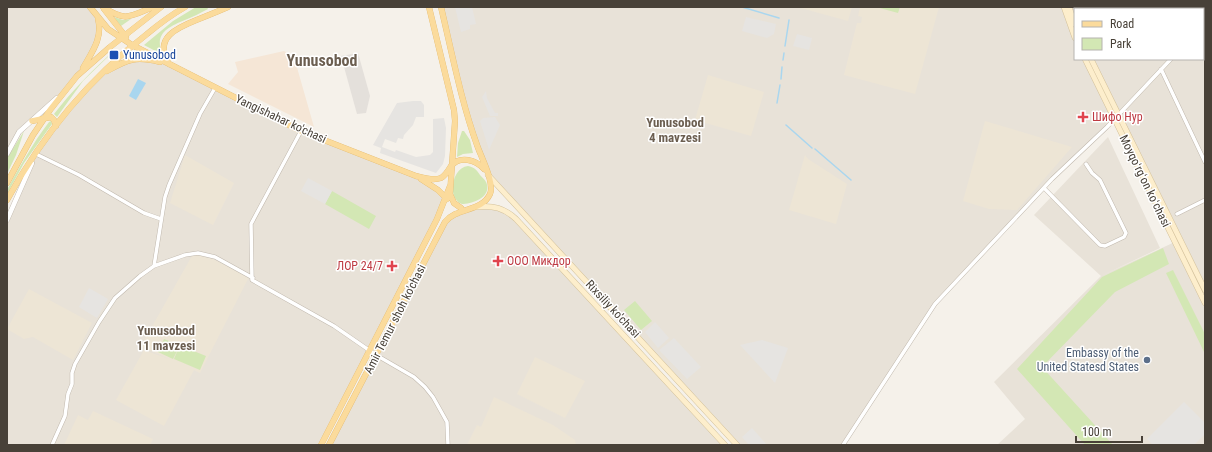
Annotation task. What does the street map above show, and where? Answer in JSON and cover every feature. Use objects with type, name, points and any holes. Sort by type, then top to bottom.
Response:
[{"type":"main road","points":[[90,7],[108,28],[123,37]]},
{"type":"main road","points":[[103,7],[123,17],[136,14],[153,7]]},
{"type":"main road","points":[[103,7],[123,37],[132,46],[170,65]]},
{"type":"main road","points":[[136,14],[148,7]]},
{"type":"main road","points":[[7,183],[33,135],[64,91],[99,56],[161,7]]},
{"type":"main road","points":[[7,200],[36,154],[56,126],[84,92],[100,75],[132,46],[184,7]]},
{"type":"main road","points":[[210,7],[218,11]]},
{"type":"main road","points":[[170,65],[166,58],[164,49],[168,35],[178,28],[228,7]]},
{"type":"main road","name":"Amir Temur shoh ko'chasi","points":[[429,7],[454,110],[455,121],[450,194],[455,204],[461,208]]},
{"type":"main road","name":"Amir Temur shoh ko'chasi","points":[[329,445],[445,222],[455,213],[484,202],[490,194],[492,185],[467,117],[441,7]]},
{"type":"main road","points":[[1064,7],[1074,35]]},
{"type":"main road","points":[[1069,7],[1074,21]]},
{"type":"main road","points":[[78,76],[98,40],[100,30],[97,17]]},
{"type":"main road","points":[[432,19],[438,22],[442,21],[444,18]]},
{"type":"main road","points":[[100,75],[121,63],[137,59],[148,59],[170,65]]},
{"type":"main road","name":"Moyqoʻrgʻon koʻchasi","points":[[1085,60],[1205,303]]},
{"type":"main road","name":"Moyqoʻrgʻon koʻchasi","points":[[1092,60],[1205,290]]},
{"type":"main road","name":"Yangishahar ko'chasi","points":[[170,65],[301,131],[416,176],[437,179],[445,175],[451,167]]},
{"type":"main road","points":[[32,121],[49,117],[53,118],[56,126]]},
{"type":"main road","points":[[451,167],[460,161],[469,160],[478,164],[488,174]]},
{"type":"main road","name":"Rixsiliy ko'chasi","points":[[488,174],[734,444]]},
{"type":"main road","name":"Yangishahar ko'chasi","points":[[416,176],[438,190],[446,198]]},
{"type":"main road","name":"Amir Temur shoh ko'chasi","points":[[322,445],[437,219],[450,186]]},
{"type":"main road","points":[[446,198],[453,205],[461,208],[474,207]]},
{"type":"main road","name":"Rixsiliy ko'chasi","points":[[474,207],[495,207],[507,211],[520,223],[725,445]]},
{"type":"main road","points":[[543,247],[545,243],[550,241]]},
{"type":"street","points":[[843,445],[935,304],[1044,188],[1119,115],[1170,60]]},
{"type":"street","points":[[1161,69],[1205,162]]},
{"type":"street","points":[[154,266],[165,197],[175,169],[200,114],[215,88]]},
{"type":"street","points":[[7,154],[19,132],[64,91]]},
{"type":"street","points":[[252,278],[251,224],[301,131]]},
{"type":"street","points":[[7,220],[36,154],[79,175],[144,213],[161,220]]},
{"type":"street","points":[[1044,188],[1100,244],[1105,246],[1124,237],[1126,233],[1100,180],[1092,173],[1086,164]]},
{"type":"street","points":[[1177,214],[1205,200]]},
{"type":"street","points":[[52,445],[65,416],[73,368],[96,326],[114,298],[154,266],[185,254],[202,254],[215,257],[252,278],[252,280],[334,326],[376,355],[414,377],[433,397],[447,422],[448,445]]},
{"type":"shaded area","points":[[7,7],[90,7],[97,17],[99,35],[77,76],[64,91],[19,132],[7,154]]},
{"type":"shaded area","name":"Yunusobod 4 mavzesi","points":[[441,7],[1205,7],[1205,284],[1142,156],[1119,115],[1052,179],[935,304],[843,445],[737,445],[488,174],[481,158]]},
{"type":"shaded area","points":[[455,7],[472,7],[476,24],[470,25],[470,29],[461,32]]},
{"type":"shaded area","points":[[797,7],[852,7],[848,21]]},
{"type":"shaded area","points":[[860,7],[939,7],[915,94],[844,75],[857,23],[861,23],[862,17],[858,16]]},
{"type":"shaded area","points":[[746,17],[776,24],[774,34],[767,38],[742,31]]},
{"type":"shaded area","points":[[797,34],[812,38],[809,50],[793,46]]},
{"type":"shaded area","points":[[284,51],[294,57],[314,127],[228,84],[238,72],[235,62]]},
{"type":"shaded area","points":[[358,53],[370,96],[366,113],[357,114],[341,56]]},
{"type":"shaded area","name":"Yunusobod 11 mavzesi","points":[[137,59],[170,65],[301,131],[416,176],[446,198],[321,445],[7,445],[7,220],[36,154],[100,75]]},
{"type":"shaded area","points":[[708,75],[764,92],[751,136],[695,120]]},
{"type":"shaded area","points":[[486,91],[487,98],[495,113],[498,113],[498,116],[490,116],[482,97]]},
{"type":"shaded area","points":[[421,101],[424,105],[424,117],[416,117],[413,125],[404,135],[403,139],[398,138],[396,143],[385,139],[382,147],[416,157],[430,155],[433,152],[433,119],[444,118],[446,128],[445,156],[443,164],[436,173],[380,153],[381,148],[373,145],[397,103]]},
{"type":"shaded area","points":[[495,117],[500,125],[489,150],[480,121],[483,118]]},
{"type":"shaded area","points":[[985,121],[1072,147],[1017,210],[989,209],[963,201]]},
{"type":"shaded area","points":[[1108,137],[1160,248],[1101,276],[1034,215]]},
{"type":"shaded area","points":[[185,155],[234,183],[213,225],[170,203]]},
{"type":"shaded area","points":[[805,155],[808,159],[847,184],[836,224],[789,210]]},
{"type":"shaded area","points":[[308,178],[332,191],[325,204],[301,191]]},
{"type":"shaded area","points":[[474,207],[504,210],[725,445],[329,445],[445,222]]},
{"type":"shaded area","points":[[1177,241],[1205,304],[1205,445],[997,445],[1025,419],[994,382],[1101,276]]},
{"type":"shaded area","points":[[193,254],[213,259],[249,277],[200,373],[194,370],[164,426],[116,400],[144,350],[169,359],[141,346]]},
{"type":"shaded area","points":[[89,288],[108,299],[97,318],[79,307]]},
{"type":"shaded area","points":[[29,289],[92,323],[73,360],[33,337],[24,339],[7,329]]},
{"type":"shaded area","points":[[655,322],[669,338],[658,348],[645,332]]},
{"type":"shaded area","points":[[674,338],[701,367],[687,379],[659,350]]},
{"type":"shaded area","points":[[762,340],[788,348],[775,383],[740,345]]},
{"type":"shaded area","points":[[535,357],[585,381],[565,418],[517,394]]},
{"type":"shaded area","points":[[494,397],[553,425],[575,440],[576,445],[467,445],[477,425],[481,427]]},
{"type":"shaded area","points":[[1184,402],[1205,423],[1205,434],[1194,445],[1153,445],[1147,439]]},
{"type":"shaded area","points":[[93,411],[153,439],[150,445],[64,445],[78,415],[88,420]]},
{"type":"shaded area","points":[[752,428],[767,445],[749,445],[742,437]]},
{"type":"green space","points":[[196,7],[207,7],[208,9],[173,25],[164,32],[160,42],[160,48],[163,55],[144,45],[173,21]]},
{"type":"green space","points":[[876,7],[900,7],[898,13]]},
{"type":"green space","points":[[114,17],[123,20],[131,19],[121,26]]},
{"type":"green space","points":[[115,50],[83,81],[57,117],[54,114],[68,97],[90,73]]},
{"type":"green space","points":[[51,121],[52,124],[24,163],[7,194],[7,190],[27,155],[43,130]]},
{"type":"green space","points":[[24,131],[16,155],[7,174],[7,158]]},
{"type":"green space","points":[[462,131],[464,131],[470,140],[473,153],[463,154],[457,157],[458,143]]},
{"type":"green space","points":[[468,166],[476,170],[486,181],[487,192],[476,201],[462,204],[457,201],[454,196],[453,184],[458,172],[462,168]]},
{"type":"green space","points":[[332,191],[376,216],[369,229],[325,204]]},
{"type":"green space","points":[[1163,248],[1169,264],[1115,292],[1042,367],[1113,445],[1085,445],[1017,369],[1102,277]]},
{"type":"green space","points":[[1173,270],[1205,334],[1205,354],[1166,273]]},
{"type":"green space","points":[[635,301],[652,321],[641,330],[624,310]]},
{"type":"green space","points":[[164,339],[206,356],[200,370],[174,359],[179,347],[173,359],[158,352]]},
{"type":"water","points":[[138,79],[146,83],[136,100],[129,96]]},
{"type":"waterway","points":[[742,7],[779,18]]},
{"type":"waterway","points":[[785,46],[789,20]]},
{"type":"waterway","points":[[783,60],[784,53]]},
{"type":"waterway","points":[[781,79],[782,67]]},
{"type":"waterway","points":[[777,103],[780,85]]},
{"type":"waterway","points":[[786,125],[812,148]]},
{"type":"waterway","points":[[815,149],[851,180]]},
{"type":"place","name":"Yunusobod","points":[[114,55]]},
{"type":"place","name":"Шифо Нур","points":[[1083,117]]},
{"type":"place","name":"ООО Микдор","points":[[498,261]]},
{"type":"place","name":"ЛОР 24/7","points":[[392,266]]},
{"type":"place","name":"Embassy of the United Statesd States","points":[[1147,360]]},
{"type":"district","name":"Yunusobod","points":[[322,60]]},
{"type":"district","name":"Yunusobod 4 mavzesi","points":[[675,130]]},
{"type":"district","name":"Yunusobod 11 mavzesi","points":[[166,338]]}]
